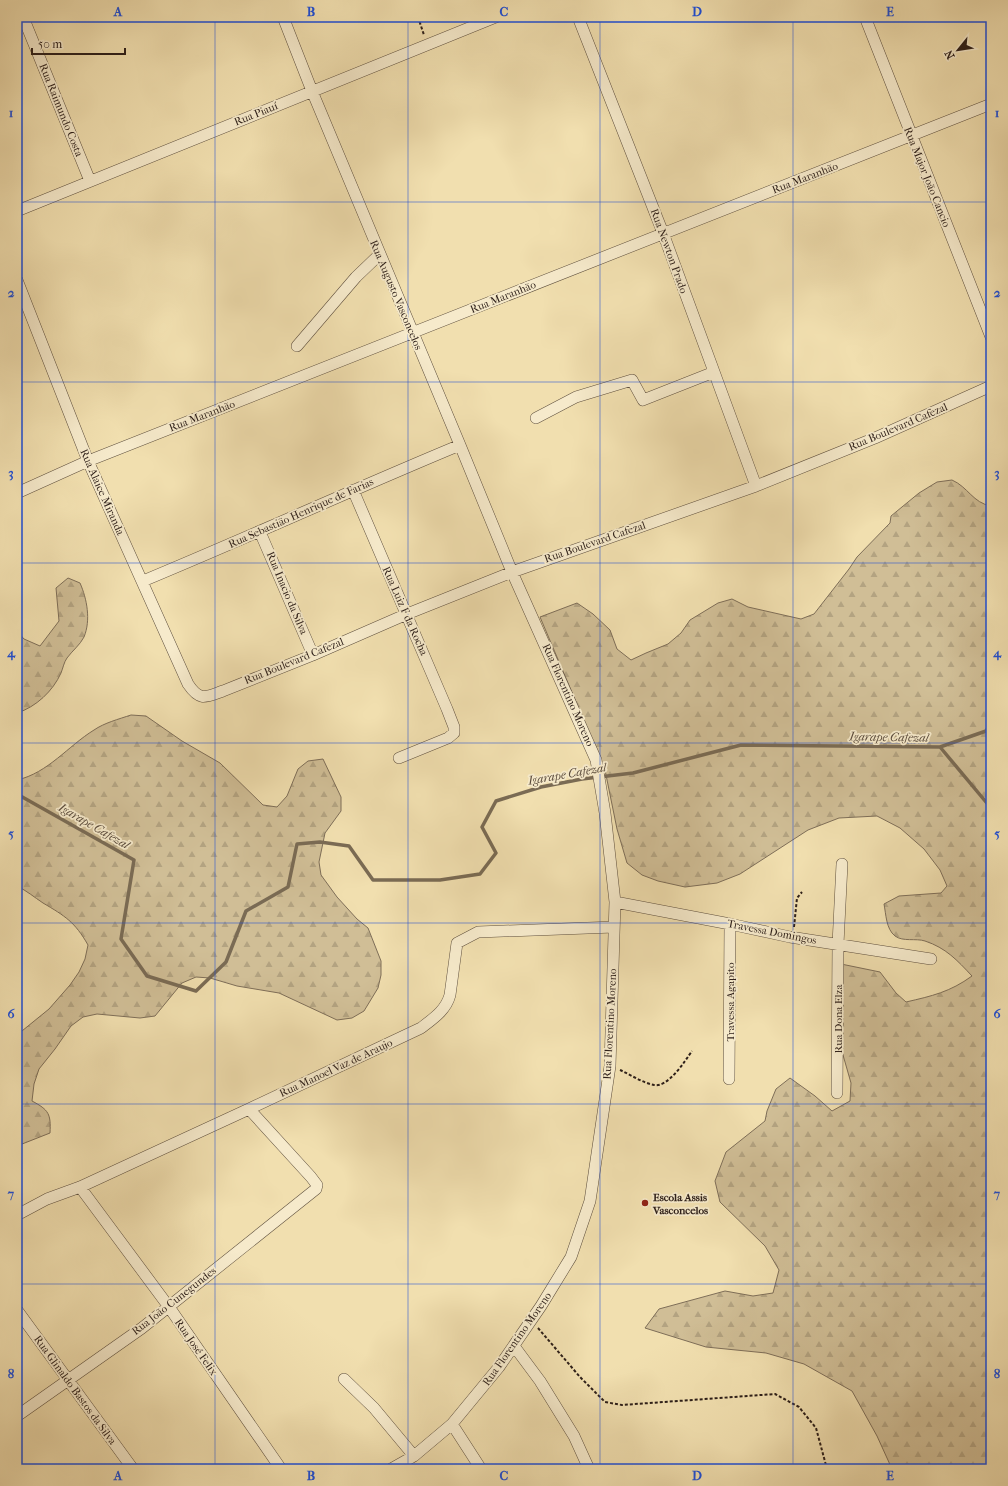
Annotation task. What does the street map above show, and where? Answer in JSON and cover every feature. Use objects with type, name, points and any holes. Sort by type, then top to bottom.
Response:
[{"type":"street","name":"Rua Raimundo Costa","points":[[23,17],[90,181]]},
{"type":"street","name":"Rua Augusto Vasconcelos","points":[[283,17],[379,254],[512,572]]},
{"type":"street","name":"Rua Piauí","points":[[17,211],[496,17]]},
{"type":"street","name":"Rua Newton Prado","points":[[578,17],[664,233],[756,486]]},
{"type":"street","name":"Rua Major João Cancio","points":[[865,17],[991,337]]},
{"type":"street","name":"Rua Maranhão","points":[[17,493],[88,461],[991,104]]},
{"type":"street","points":[[297,346],[356,277],[379,254]]},
{"type":"street","name":"Rua Alaice Miranda","points":[[17,280],[88,461],[188,684],[194,693],[199,697]]},
{"type":"street","points":[[536,418],[576,397],[632,380],[643,400],[714,372]]},
{"type":"street","name":"Rua Boulevard Cafezal","points":[[199,697],[223,691],[512,572],[756,486],[875,438],[991,386]]},
{"type":"street","name":"Rua Sebastião Henrique de Farias","points":[[143,582],[460,445]]},
{"type":"street","name":"Rua Luiz F da Rocha","points":[[353,490],[454,727],[454,733],[448,738],[399,758]]},
{"type":"street","name":"Rua Inacio da Silva","points":[[260,532],[313,655]]},
{"type":"street","name":"Rua Florentino Moreno","points":[[390,1469],[414,1456],[452,1424],[499,1367],[514,1346],[571,1257],[590,1201],[610,1066],[615,902],[605,813],[596,760],[512,572]]},
{"type":"street","name":"Rua Dona Elza","points":[[838,1093],[838,944],[842,864]]},
{"type":"street","name":"Travessa Domingos","points":[[615,902],[790,937],[931,959]]},
{"type":"street","name":"Travessa Agapito","points":[[729,1079],[730,924]]},
{"type":"street","name":"Rua Manoel Vaz de Araujo","points":[[17,1215],[47,1199],[80,1187],[249,1110],[421,1028],[437,1016],[448,1003],[457,943],[464,938],[478,932],[614,927]]},
{"type":"street","name":"Rua João Cunegundes","points":[[17,1416],[67,1379],[142,1328],[316,1189],[317,1185],[311,1177],[249,1110]]},
{"type":"street","name":"Rua José Felix","points":[[80,1187],[168,1307],[281,1469]]},
{"type":"street","name":"Rua Glinaldo Bastos da Silva","points":[[17,1310],[131,1468]]},
{"type":"street","points":[[514,1346],[540,1381],[574,1436],[589,1469]]},
{"type":"street","points":[[344,1378],[374,1408],[414,1456]]},
{"type":"street","points":[[452,1424],[480,1469]]},
{"type":"path","points":[[418,17],[427,45]]},
{"type":"path","points":[[790,937],[794,927],[797,898],[802,892]]},
{"type":"path","points":[[610,1066],[656,1086],[664,1084],[675,1074],[692,1052]]},
{"type":"path","points":[[532,1320],[580,1377],[605,1402],[622,1405],[775,1394],[799,1407],[816,1428],[827,1469]]},
{"type":"green space","points":[[952,480],[958,483],[980,502],[991,506],[991,1469],[892,1469],[877,1436],[852,1391],[804,1364],[766,1353],[706,1347],[645,1328],[659,1309],[725,1291],[753,1296],[773,1293],[779,1270],[765,1246],[720,1202],[715,1181],[726,1152],[765,1121],[767,1111],[776,1089],[790,1078],[815,1096],[832,1111],[850,1101],[851,1083],[841,1048],[841,964],[880,972],[896,993],[906,1002],[948,990],[972,976],[956,960],[939,947],[925,941],[898,938],[892,933],[887,921],[884,904],[899,896],[941,893],[947,886],[940,870],[924,849],[900,828],[877,816],[839,818],[808,830],[740,874],[717,883],[685,887],[658,881],[642,875],[627,863],[617,829],[605,770],[540,617],[577,603],[593,614],[610,630],[617,649],[631,660],[668,644],[681,633],[690,620],[718,603],[732,599],[748,607],[801,619],[814,614],[857,557],[890,523],[891,516],[919,493],[937,482]]},
{"type":"green space","points":[[68,578],[80,583],[85,596],[88,617],[84,637],[69,655],[64,663],[58,680],[49,692],[31,707],[17,713],[17,631],[24,639],[40,646],[59,621],[56,588]]},
{"type":"green space","points":[[131,715],[146,716],[182,741],[220,763],[263,805],[277,807],[287,796],[298,769],[308,761],[323,759],[341,797],[341,811],[325,833],[319,862],[321,875],[337,897],[357,919],[368,928],[381,961],[381,975],[378,988],[364,1011],[352,1018],[337,1020],[279,993],[237,986],[210,978],[196,977],[182,983],[155,1016],[140,1018],[97,1014],[83,1017],[71,1026],[39,1069],[34,1084],[32,1101],[48,1113],[50,1133],[17,1146],[17,1035],[49,1009],[70,985],[79,972],[85,959],[88,945],[79,931],[69,920],[17,886],[17,780],[48,765],[84,736],[98,728],[112,721]]},
{"type":"waterway","points":[[940,747],[986,731],[991,723]]},
{"type":"waterway","name":"Igarape Cafezal","points":[[17,794],[134,860],[121,939],[147,976],[196,991],[226,962],[246,911],[288,887],[297,844],[320,842],[349,846],[373,880],[440,880],[480,874],[496,853],[482,827],[496,801],[541,787],[582,779],[633,773],[741,745],[940,747],[991,808]]},
{"type":"place","name":"Escola Assis Vasconcelos","points":[[645,1203]]}]
